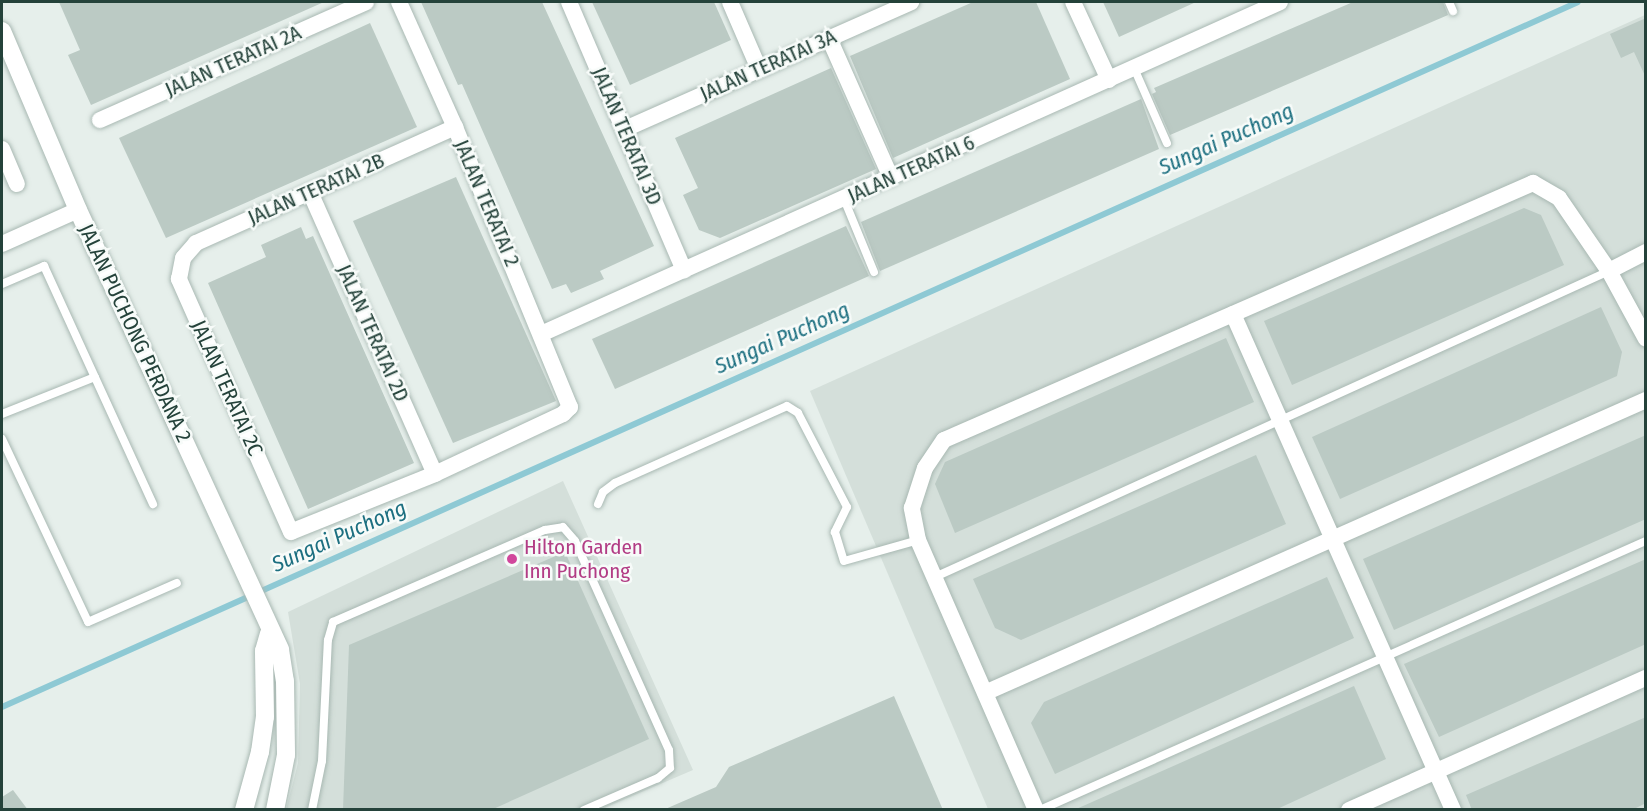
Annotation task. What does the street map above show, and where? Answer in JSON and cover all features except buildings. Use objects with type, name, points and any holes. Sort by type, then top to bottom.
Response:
[{"type":"street","name":"JALAN TERATAI 2A","points":[[100,120],[366,2]]},
{"type":"street","name":"JALAN TERATAI 2","points":[[399,2],[455,128],[570,407],[563,414],[435,474]]},
{"type":"street","name":"JALAN TERATAI 3D","points":[[569,2],[684,270]]},
{"type":"street","points":[[730,2],[759,69]]},
{"type":"street","points":[[1073,2],[1109,80]]},
{"type":"street","name":"JALAN TERATAI 6","points":[[541,334],[1109,80],[1250,8],[1280,2]]},
{"type":"street","name":"JALAN TERATAI 3A","points":[[625,129],[906,3]]},
{"type":"street","name":"JALAN PUCHONG PERDANA 2","points":[[2,31],[78,210],[231,542],[269,634],[280,650],[287,711],[286,755],[275,810]]},
{"type":"street","points":[[830,38],[891,178]]},
{"type":"street","name":"JALAN TERATAI 2B","points":[[183,258],[196,243],[455,128]]},
{"type":"street","points":[[2,149],[17,184]]},
{"type":"street","points":[[1038,810],[918,540],[912,508],[925,468],[944,440],[1533,183],[1559,198],[1609,271],[1646,339]]},
{"type":"street","name":"JALAN TERATAI 2D","points":[[310,192],[435,474]]},
{"type":"street","points":[[2,244],[78,210]]},
{"type":"street","points":[[1609,271],[1646,252]]},
{"type":"street","name":"JALAN TERATAI 2C","points":[[183,258],[179,279],[291,532],[435,474]]},
{"type":"street","points":[[1233,314],[1453,810]]},
{"type":"street","points":[[987,692],[1646,400]]},
{"type":"street","points":[[244,810],[260,752],[265,717],[264,651],[269,634]]},
{"type":"street","points":[[1348,810],[1646,678]]},
{"type":"lane","points":[[1449,2],[1453,11]]},
{"type":"lane","points":[[1134,68],[1167,144]]},
{"type":"lane","points":[[844,199],[874,272]]},
{"type":"lane","points":[[2,284],[44,266],[153,504]]},
{"type":"lane","points":[[935,577],[1281,423],[1609,271]]},
{"type":"lane","points":[[2,414],[95,377]]},
{"type":"lane","points":[[598,504],[603,492],[615,483],[787,406],[798,413],[847,507],[835,532],[844,561],[918,540]]},
{"type":"lane","points":[[2,439],[88,622],[177,583]]},
{"type":"lane","points":[[312,810],[322,761],[328,640],[333,622],[545,530],[563,527],[575,541],[669,750],[670,768],[658,778],[584,810]]},
{"type":"lane","points":[[1038,810],[1646,541]]},
{"type":"shaded area","points":[[1645,15],[1645,809],[988,809],[810,391]]},
{"type":"shaded area","points":[[563,481],[693,770],[602,809],[286,810],[298,763],[300,684],[288,612]]},
{"type":"waterway","name":"Sungai Puchong","points":[[2,707],[1578,2]]},
{"type":"place","name":"Hilton Garden Inn Puchong","points":[[512,559]]}]
